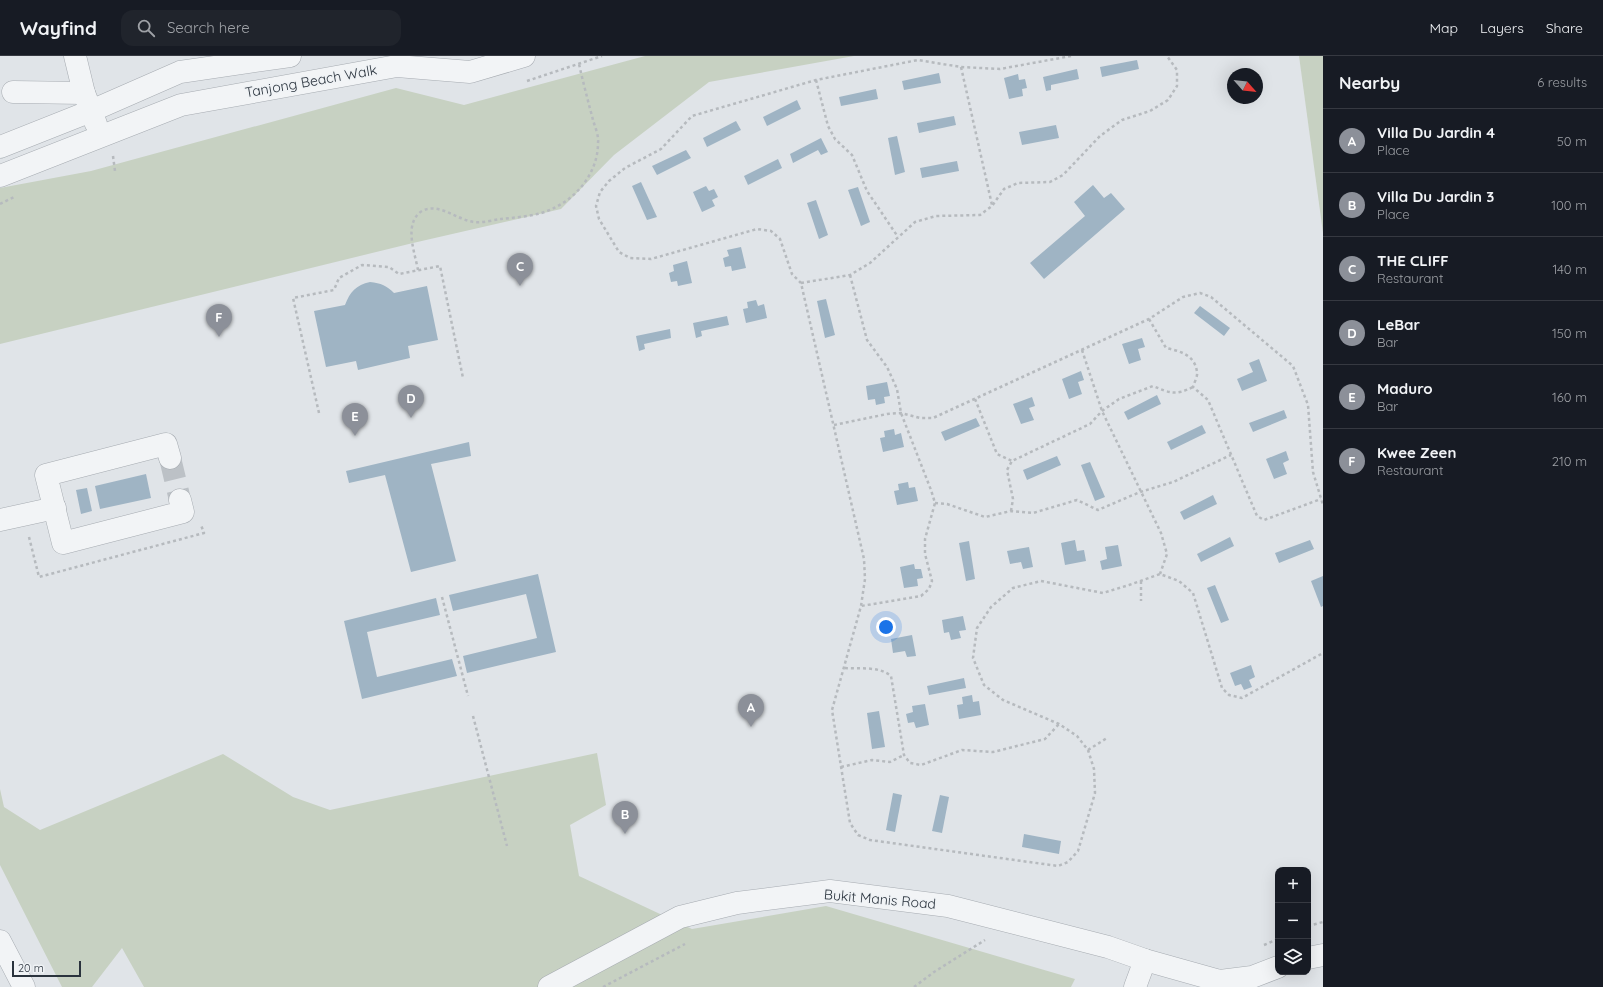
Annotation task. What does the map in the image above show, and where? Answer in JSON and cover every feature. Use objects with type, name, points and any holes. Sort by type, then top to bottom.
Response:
[{"type":"street","points":[[75,56],[87,102],[107,142]]},
{"type":"street","name":"Tanjong Beach Walk","points":[[0,147],[87,102],[180,72],[290,56]]},
{"type":"street","name":"Tanjong Beach Walk","points":[[0,176],[60,152],[107,142],[181,105],[397,66],[470,72],[524,56]]},
{"type":"street","points":[[13,92],[87,102]]},
{"type":"street","points":[[170,458],[166,444],[46,475],[63,543],[183,512],[180,500]]},
{"type":"street","points":[[0,520],[55,508]]},
{"type":"street","name":"Bukit Manis Road","points":[[549,987],[680,917],[737,903],[830,891],[948,906],[1108,947],[1220,984]]},
{"type":"street","points":[[0,941],[24,987]]},
{"type":"street","points":[[1311,957],[1323,955]]},
{"type":"street","points":[[1135,987],[1145,960]]},
{"type":"street","points":[[1220,984],[1252,977],[1275,968]]},
{"type":"path","points":[[1071,56],[1000,69],[961,67],[918,60],[816,80],[692,116],[661,149],[625,168],[609,181],[600,192],[596,206],[599,219],[619,252],[630,258],[651,259],[757,229],[771,230],[780,239],[792,274],[801,283],[864,559],[865,579],[861,606],[832,710],[850,823],[858,835],[870,840],[1058,866],[1068,862],[1078,851],[1095,793],[1094,769],[1088,750],[1077,736],[1060,724],[1003,700],[984,685],[973,658],[977,628],[991,607],[1013,588],[1041,581],[1102,593],[1160,574],[1179,580],[1193,594],[1222,688],[1229,695],[1242,698],[1323,653]]},
{"type":"path","points":[[801,283],[850,275],[870,263],[915,222],[936,216],[980,215],[992,206],[1004,189],[1018,183],[1050,182],[1063,175],[1100,136],[1122,120],[1150,111],[1168,100],[1177,86],[1177,70],[1167,56]]},
{"type":"path","points":[[418,270],[411,229],[413,222],[422,211],[435,208],[460,219],[475,222],[527,216],[554,208],[577,191],[589,177],[596,160],[599,142],[578,64]]},
{"type":"path","points":[[961,67],[992,206]]},
{"type":"path","points":[[816,80],[828,126],[835,139],[852,155],[867,190],[898,237]]},
{"type":"path","points":[[107,142],[115,172]]},
{"type":"path","points":[[319,413],[293,298],[334,290],[339,278],[362,265],[389,267],[399,274],[440,266],[463,378]]},
{"type":"path","points":[[850,275],[867,340],[887,367],[897,389],[901,413],[935,504],[925,539],[925,554],[932,580],[929,589],[921,596],[861,606]]},
{"type":"path","points":[[834,425],[887,414],[901,413],[920,418],[932,418],[1149,319],[1183,297],[1200,293],[1211,297],[1293,366],[1308,405],[1313,472],[1323,505]]},
{"type":"path","points":[[1010,511],[1013,499],[1007,470],[1012,461],[1090,424],[1102,411],[1119,399],[1153,386],[1172,393],[1182,393],[1193,387],[1197,373],[1192,359],[1181,352],[1166,348],[1149,319]]},
{"type":"path","points":[[1082,350],[1102,411],[1161,533],[1167,554],[1160,574]]},
{"type":"path","points":[[1193,387],[1208,400],[1257,516],[1264,520],[1321,499]]},
{"type":"path","points":[[975,399],[997,454],[1012,461]]},
{"type":"path","points":[[935,504],[947,504],[985,518],[1010,511],[1033,513],[1077,500],[1098,510],[1140,492],[1173,482],[1231,455]]},
{"type":"path","points":[[1141,580],[1141,602]]},
{"type":"path","points":[[442,597],[468,696]]},
{"type":"path","points":[[844,668],[874,669],[884,671],[891,676],[904,755],[910,763],[921,765],[962,750],[993,752],[1046,739],[1060,724]]},
{"type":"path","points":[[473,716],[507,846]]},
{"type":"path","points":[[1088,750],[1106,738]]},
{"type":"path","points":[[841,767],[872,760],[890,762],[904,755]]},
{"type":"path","points":[[1311,925],[1323,922]]},
{"type":"path","points":[[914,987],[934,972],[989,937]]},
{"type":"path","points":[[1264,945],[1275,940]]},
{"type":"path","points":[[603,987],[686,944]]},
{"type":"green space","points":[[645,56],[854,56],[709,82],[614,155],[561,209],[413,243],[0,344],[0,188],[91,171],[396,88],[464,105]]},
{"type":"green space","points":[[1299,56],[1323,56],[1323,233]]},
{"type":"green space","points":[[597,753],[606,805],[570,825],[579,876],[692,929],[826,906],[1075,979],[1071,987],[144,987],[122,948],[92,987],[62,987],[0,865],[0,789],[4,807],[40,830],[223,754],[293,797],[330,810]]},
{"type":"water","points":[[1137,60],[1139,69],[1102,77],[1100,67]]},
{"type":"water","points":[[1077,69],[1079,79],[1051,85],[1051,90],[1046,91],[1043,77]]},
{"type":"water","points":[[939,73],[941,83],[904,90],[902,81]]},
{"type":"water","points":[[1018,74],[1019,80],[1025,79],[1027,88],[1022,89],[1023,96],[1009,99],[1004,78]]},
{"type":"water","points":[[876,89],[878,99],[841,106],[839,97]]},
{"type":"water","points":[[797,100],[801,109],[767,126],[763,117]]},
{"type":"water","points":[[954,116],[956,125],[919,133],[917,123]]},
{"type":"water","points":[[736,121],[741,130],[707,147],[703,138]]},
{"type":"water","points":[[1056,125],[1059,138],[1022,145],[1019,132]]},
{"type":"water","points":[[897,136],[905,172],[895,175],[888,138]]},
{"type":"water","points":[[821,138],[828,152],[821,155],[818,150],[793,163],[790,154]]},
{"type":"water","points":[[686,150],[691,158],[657,175],[652,166]]},
{"type":"water","points":[[778,159],[782,168],[748,185],[744,176]]},
{"type":"water","points":[[957,161],[959,171],[922,178],[920,168]]},
{"type":"water","points":[[641,182],[657,217],[647,220],[632,186]]},
{"type":"water","points":[[1093,185],[1104,198],[1111,193],[1125,209],[1044,279],[1030,263],[1085,216],[1074,202]]},
{"type":"water","points":[[706,186],[709,191],[714,189],[718,197],[712,200],[715,206],[702,212],[693,192]]},
{"type":"water","points":[[858,187],[870,222],[861,226],[848,190]]},
{"type":"water","points":[[816,200],[828,235],[819,239],[807,203]]},
{"type":"water","points":[[741,247],[746,268],[732,271],[731,266],[725,267],[723,258],[729,256],[727,250]]},
{"type":"water","points":[[687,261],[692,283],[678,286],[677,281],[671,282],[669,273],[674,271],[673,265]]},
{"type":"water","points":[[370,282],[384,285],[394,293],[427,286],[438,340],[408,346],[410,358],[358,370],[356,361],[326,367],[314,311],[345,305],[349,296],[357,287]]},
{"type":"water","points":[[826,299],[835,335],[825,338],[817,301]]},
{"type":"water","points":[[756,300],[758,306],[764,304],[767,318],[746,323],[743,309],[748,308],[747,302]]},
{"type":"water","points":[[1200,306],[1230,328],[1224,336],[1194,313]]},
{"type":"water","points":[[727,316],[729,325],[701,331],[702,336],[696,338],[693,323]]},
{"type":"water","points":[[670,329],[671,338],[644,344],[645,349],[639,351],[636,336]]},
{"type":"water","points":[[1142,338],[1145,347],[1138,349],[1141,360],[1129,364],[1122,344]]},
{"type":"water","points":[[1259,359],[1267,381],[1242,391],[1237,379],[1253,372],[1249,363]]},
{"type":"water","points":[[1081,371],[1084,380],[1078,382],[1082,394],[1069,399],[1062,379]]},
{"type":"water","points":[[887,382],[890,396],[884,397],[885,403],[876,405],[875,399],[868,400],[866,386]]},
{"type":"water","points":[[1157,395],[1161,404],[1128,420],[1124,412]]},
{"type":"water","points":[[1032,397],[1035,406],[1029,408],[1034,420],[1021,424],[1013,404]]},
{"type":"water","points":[[1284,410],[1287,418],[1253,432],[1249,423]]},
{"type":"water","points":[[976,418],[980,426],[945,441],[941,432]]},
{"type":"water","points":[[1202,425],[1206,433],[1171,450],[1167,442]]},
{"type":"water","points":[[894,429],[895,435],[901,433],[904,447],[883,452],[880,438],[885,437],[884,431]]},
{"type":"water","points":[[469,442],[471,456],[431,464],[456,561],[411,572],[385,475],[349,483],[346,471]]},
{"type":"water","points":[[1286,451],[1289,460],[1283,463],[1287,474],[1274,479],[1266,459]]},
{"type":"water","points":[[1057,456],[1061,465],[1027,480],[1023,470]]},
{"type":"water","points":[[1090,462],[1105,497],[1095,501],[1081,465]]},
{"type":"water","points":[[146,474],[151,498],[100,509],[95,486]]},
{"type":"water","points":[[908,482],[909,488],[915,487],[918,501],[897,505],[894,491],[899,490],[898,484]]},
{"type":"water","points":[[87,488],[92,511],[81,514],[76,490]]},
{"type":"water","points":[[1213,495],[1217,504],[1184,520],[1180,512]]},
{"type":"water","points":[[1230,537],[1234,546],[1201,562],[1197,554]]},
{"type":"water","points":[[1075,540],[1077,551],[1084,550],[1086,561],[1065,565],[1061,543]]},
{"type":"water","points":[[1310,540],[1314,549],[1279,563],[1275,553]]},
{"type":"water","points":[[969,541],[975,579],[966,581],[959,543]]},
{"type":"water","points":[[1118,545],[1122,566],[1102,570],[1100,561],[1107,559],[1105,547]]},
{"type":"water","points":[[1029,547],[1033,567],[1023,569],[1021,562],[1010,564],[1007,551]]},
{"type":"water","points":[[914,564],[915,569],[921,569],[923,578],[917,579],[918,586],[904,588],[900,567]]},
{"type":"water","points":[[538,574],[556,652],[467,673],[463,656],[537,638],[526,594],[453,611],[449,595]]},
{"type":"water","points":[[1323,576],[1323,606],[1321,607],[1311,581]]},
{"type":"water","points":[[1215,585],[1229,620],[1221,623],[1207,588]]},
{"type":"water","points":[[436,598],[440,615],[367,632],[377,677],[452,659],[457,676],[362,699],[344,621]]},
{"type":"water","points":[[963,616],[966,630],[959,631],[961,638],[951,640],[949,632],[944,633],[942,620]]},
{"type":"water","points":[[912,635],[916,656],[907,657],[905,651],[893,653],[891,639]]},
{"type":"water","points":[[1251,665],[1255,677],[1249,680],[1252,687],[1244,690],[1241,684],[1235,686],[1230,673]]},
{"type":"water","points":[[964,678],[966,688],[929,695],[927,686]]},
{"type":"water","points":[[972,695],[973,702],[979,701],[981,715],[959,719],[957,705],[963,704],[962,697]]},
{"type":"water","points":[[925,704],[929,725],[916,728],[914,722],[908,723],[906,714],[913,712],[912,706]]},
{"type":"water","points":[[879,711],[885,747],[872,749],[867,713]]},
{"type":"water","points":[[893,793],[902,795],[895,832],[886,830]]},
{"type":"water","points":[[940,795],[949,797],[942,833],[932,831]]},
{"type":"water","points":[[1024,834],[1061,841],[1059,854],[1022,847]]},
{"type":"tunnel","points":[[170,458],[180,500]]},
{"type":"place","name":"THE CLIFF","points":[[520,286]]},
{"type":"place","name":"Kwee Zeen","points":[[219,337]]},
{"type":"place","name":"LeBar","points":[[411,418]]},
{"type":"place","name":"Maduro","points":[[355,436]]},
{"type":"place","name":"Villa Du Jardin 4","points":[[751,727]]},
{"type":"place","name":"Villa Du Jardin 3","points":[[625,834]]}]
